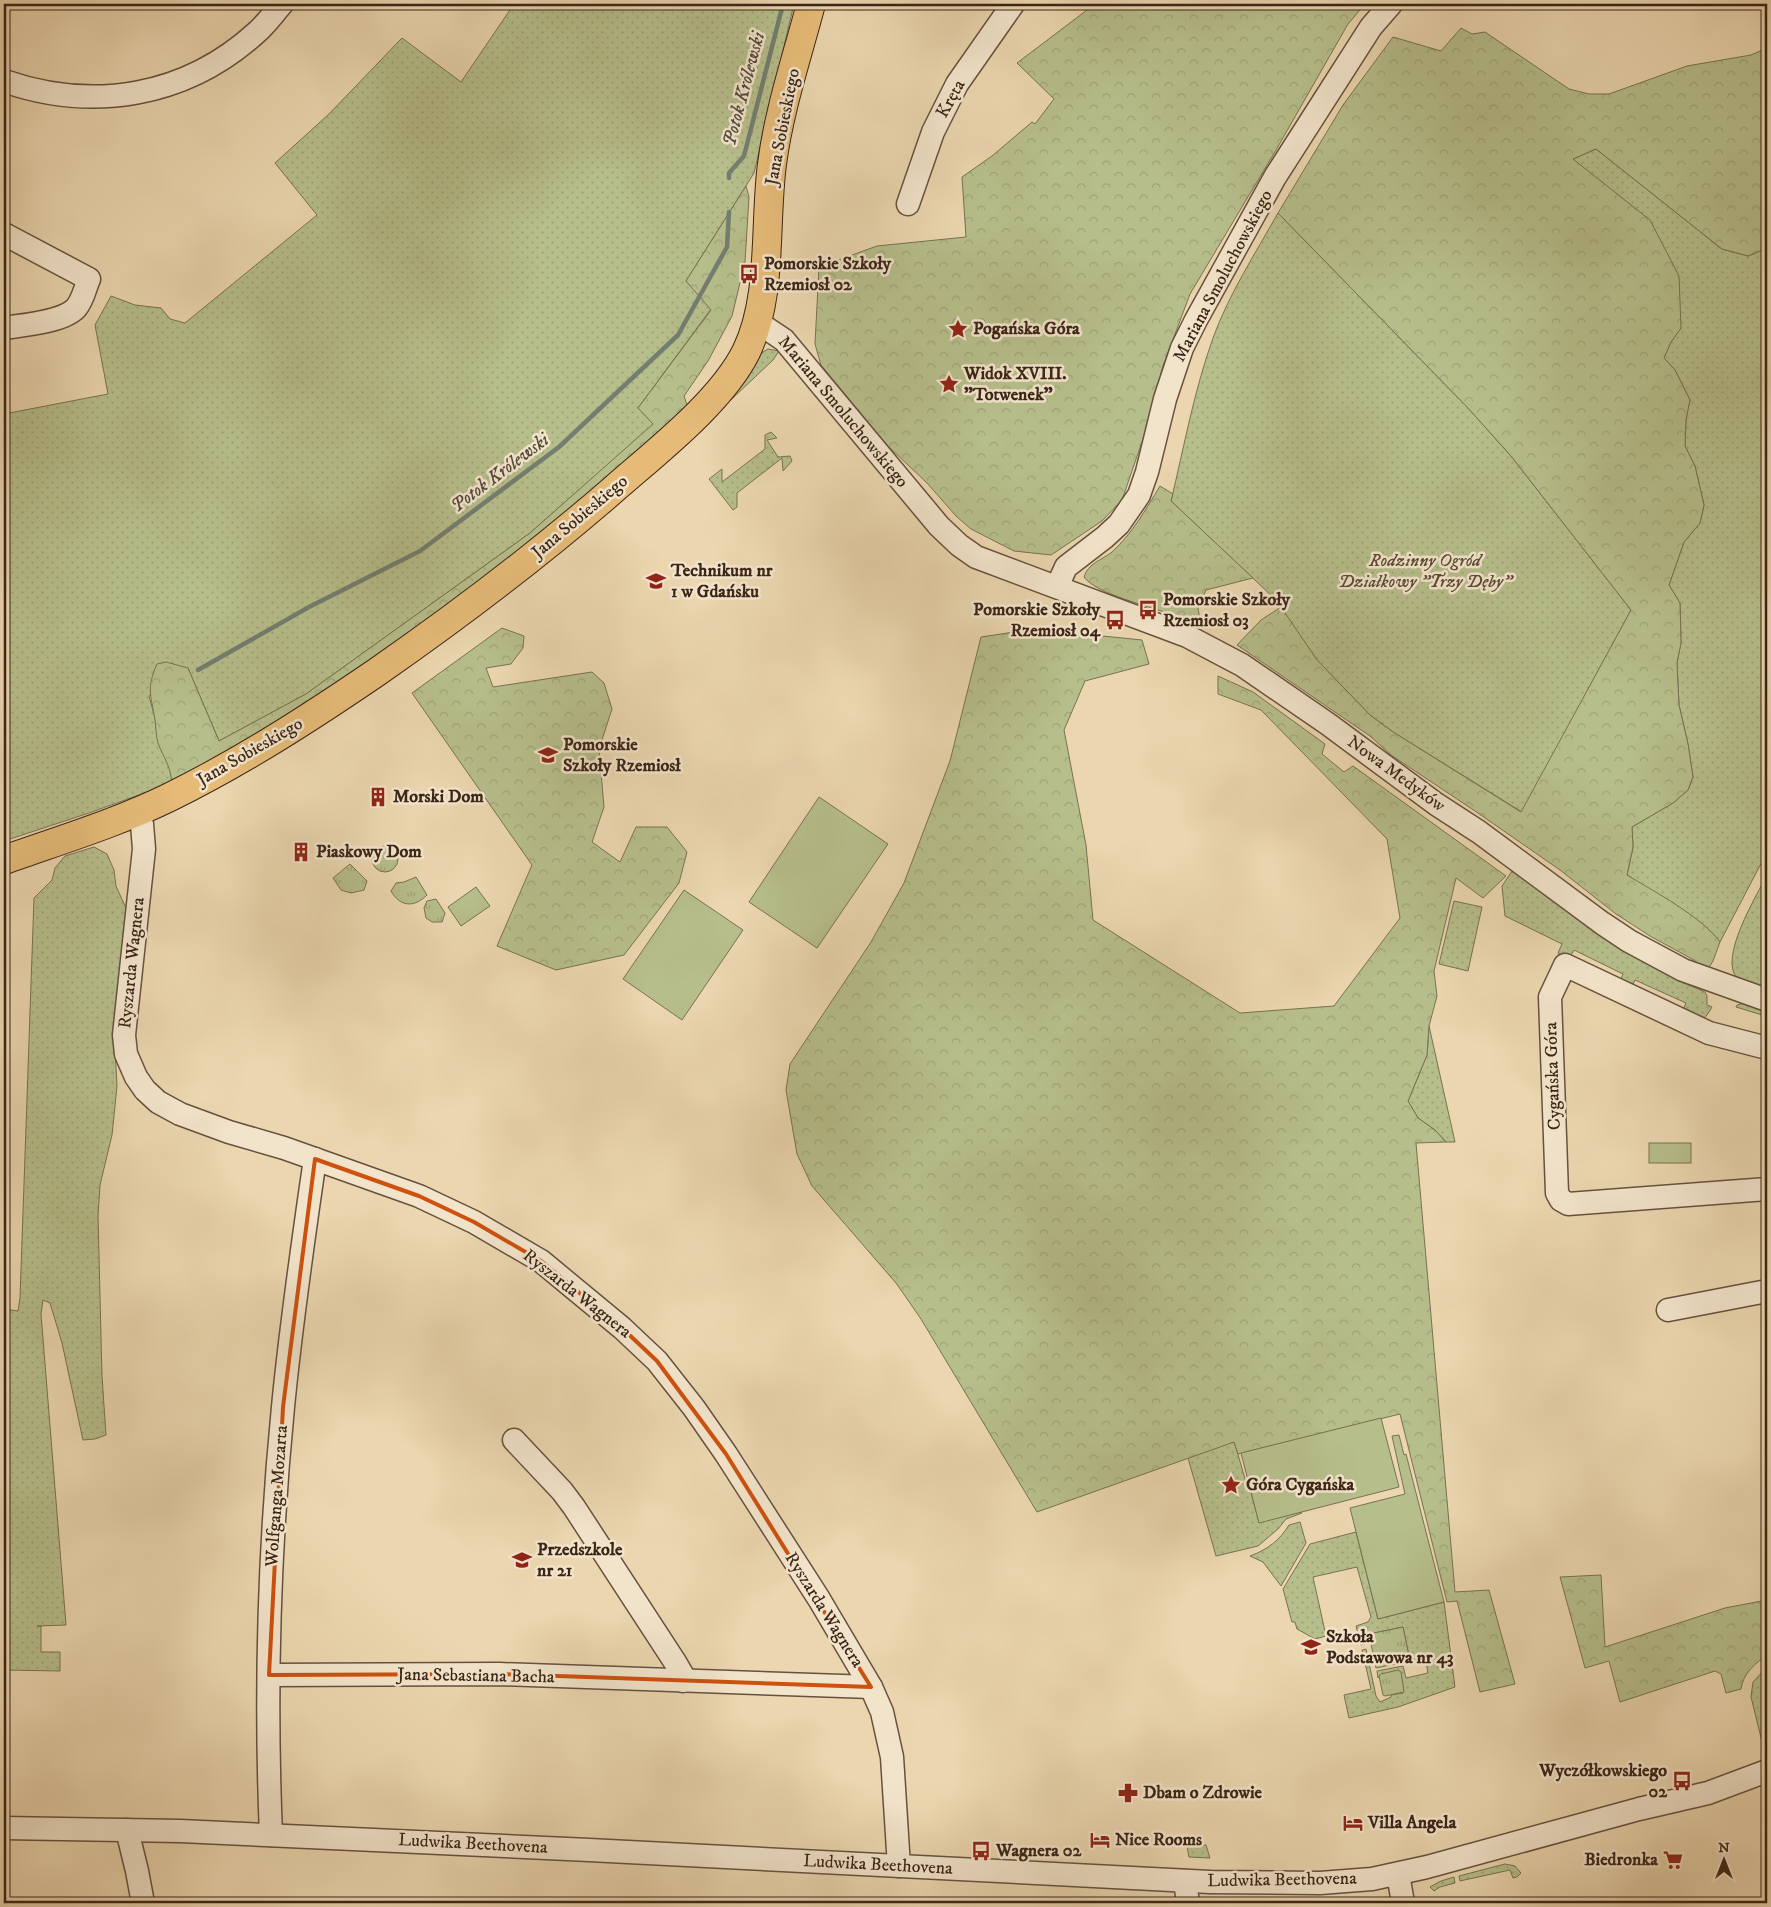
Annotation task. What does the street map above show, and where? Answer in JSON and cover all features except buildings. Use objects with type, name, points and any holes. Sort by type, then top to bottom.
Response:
[{"type":"main road","name":"Jana Sobieskiego","points":[[4,860],[137,812],[172,796],[225,768],[323,709],[452,619],[505,579],[628,477],[716,395],[746,352],[756,324],[762,289],[774,149],[811,4]]},
{"type":"street","points":[[4,82],[52,94],[84,97],[116,97],[145,92],[187,78],[218,62],[258,31],[282,4]]},
{"type":"street","name":"Kręta","points":[[908,204],[933,132],[957,84],[1013,4]]},
{"type":"street","name":"Mariana Smoluchowskiego","points":[[756,324],[774,332],[790,347],[938,526],[959,545],[984,560],[1057,587],[1066,567],[1119,524],[1138,495],[1147,472],[1165,399],[1182,348],[1196,320],[1275,177],[1371,27],[1391,4]]},
{"type":"street","points":[[4,234],[89,278],[81,301],[70,312],[57,318],[4,328]]},
{"type":"street","name":"Nowa Medyków","points":[[1057,587],[1187,636],[1242,665],[1328,724],[1436,804],[1479,832],[1629,941],[1675,966],[1767,1000]]},
{"type":"street","name":"Ryszarda Wagnera","points":[[137,812],[142,824],[144,849],[124,1035],[126,1054],[136,1077],[145,1090],[158,1102],[180,1114],[419,1196],[474,1222],[541,1261],[622,1328],[657,1361],[694,1408],[726,1454],[872,1687],[882,1712],[892,1757],[899,1866]]},
{"type":"street","name":"Cygańska Góra","points":[[1767,1048],[1709,1033],[1565,966],[1550,997],[1557,1193],[1561,1200],[1568,1204],[1767,1189]]},
{"type":"street","name":"Wolfganga Mozarta","points":[[271,1835],[269,1675],[274,1523],[283,1407],[315,1159]]},
{"type":"street","points":[[1668,1310],[1767,1291]]},
{"type":"street","points":[[514,1440],[568,1499],[675,1662],[684,1681]]},
{"type":"street","name":"Jana Sebastiana Bacha","points":[[269,1675],[499,1674],[872,1687]]},
{"type":"street","name":"Ludwika Beethovena","points":[[4,1828],[271,1835],[1185,1881],[1286,1884],[1320,1883],[1398,1874],[1708,1792],[1767,1771]]},
{"type":"street","points":[[127,1830],[143,1903]]},
{"type":"street","points":[[1398,1874],[1403,1903]]},
{"type":"street","points":[[1185,1881],[1188,1903]]},
{"type":"highlighted area","points":[[315,1159],[419,1196],[474,1222],[541,1261],[622,1328],[657,1361],[726,1454],[871,1687],[499,1674],[269,1675],[283,1407]]},
{"type":"green space","points":[[514,4],[794,4],[754,173],[686,281],[711,309],[638,408],[654,424],[530,533],[306,694],[219,741],[188,668],[149,696],[155,718],[158,742],[170,768],[172,783],[4,841],[4,414],[108,394],[95,325],[111,296],[135,305],[161,308],[170,319],[185,323],[317,215],[275,163],[329,114],[402,38],[461,82]]},
{"type":"green space","points":[[1095,4],[1365,4],[1348,24],[1190,294],[1163,366],[1144,436],[1122,500],[1102,521],[1051,555],[1014,551],[971,529],[956,516],[927,483],[887,445],[821,365],[815,344],[819,267],[877,246],[966,237],[962,177],[992,156],[1032,122],[1035,124],[1054,99],[1017,63]]},
{"type":"green space","points":[[1461,28],[1472,34],[1485,32],[1569,89],[1589,94],[1609,94],[1687,66],[1751,55],[1767,48],[1767,248],[1748,256],[1722,249],[1596,149],[1573,159],[1650,220],[1679,276],[1681,328],[1671,342],[1664,358],[1675,370],[1690,400],[1686,419],[1685,446],[1695,466],[1704,505],[1700,523],[1684,542],[1669,585],[1680,603],[1681,643],[1677,663],[1679,705],[1693,777],[1688,790],[1673,803],[1632,827],[1633,847],[1627,875],[1690,914],[1702,923],[1720,942],[1708,969],[1694,964],[1694,960],[1650,936],[1616,914],[1560,870],[1391,755],[1370,736],[1237,645],[1261,620],[1281,607],[1317,660],[1370,715],[1393,732],[1521,812],[1631,610],[1511,456],[1468,408],[1278,213],[1343,105],[1393,37],[1441,51]]},
{"type":"green space","points":[[1596,149],[1722,249],[1748,256],[1767,248],[1767,852],[1720,942],[1706,927],[1627,875],[1633,847],[1632,827],[1673,803],[1688,790],[1693,777],[1679,705],[1677,663],[1681,643],[1680,603],[1669,585],[1684,542],[1700,523],[1704,505],[1695,466],[1685,446],[1686,419],[1690,400],[1675,370],[1664,358],[1671,342],[1681,328],[1573,159]]},
{"type":"green space","points":[[746,186],[749,197],[745,262],[732,316],[708,361],[684,396],[687,405],[666,428],[501,566],[316,702],[172,783],[168,766],[158,743],[151,698],[151,680],[157,664],[166,662],[188,668],[219,741],[306,694],[530,533],[653,424],[638,408],[711,310],[686,281]]},
{"type":"green space","name":"Rodzinny Ogród Działkowy \"Trzy Dęby\"","points":[[1278,213],[1468,408],[1511,456],[1631,610],[1522,812],[1393,732],[1370,715],[1317,660],[1274,598],[1171,501],[1195,399],[1213,338],[1235,290]]},
{"type":"green space","points":[[768,349],[779,351],[773,360],[659,468],[758,355]]},
{"type":"green space","points":[[771,432],[777,438],[767,440],[778,457],[790,456],[792,461],[783,471],[782,458],[737,493],[737,507],[733,510],[709,479],[722,469],[722,482],[765,449],[765,435]]},
{"type":"green space","points":[[1160,486],[1173,494],[1171,501],[1253,578],[1206,590],[1198,609],[1202,628],[1173,615],[1100,589],[1084,577],[1092,565],[1112,552],[1126,537]]},
{"type":"green space","points":[[502,628],[524,636],[523,648],[511,664],[486,668],[493,687],[592,672],[604,683],[612,709],[599,749],[604,807],[592,842],[620,862],[636,827],[667,827],[687,852],[679,883],[624,955],[556,970],[497,946],[532,865],[412,693]]},
{"type":"green space","points":[[1034,629],[1142,640],[1149,664],[1085,681],[1064,730],[1086,845],[1093,920],[1240,1013],[1334,1006],[1400,918],[1387,839],[1261,710],[1218,694],[1218,676],[1253,692],[1325,744],[1322,754],[1344,772],[1353,766],[1506,876],[1483,898],[1456,878],[1434,971],[1437,996],[1429,1026],[1427,1055],[1408,1101],[1418,1118],[1435,1130],[1446,1142],[1416,1143],[1455,1592],[1489,1590],[1515,1684],[1480,1692],[1457,1601],[1447,1602],[1400,1414],[1238,1454],[1234,1442],[1037,1512],[921,1319],[896,1283],[812,1186],[797,1154],[786,1090],[790,1064],[871,942],[904,883],[950,761],[981,637]]},
{"type":"green space","points":[[819,797],[888,844],[817,948],[749,902]]},
{"type":"green space","points":[[385,846],[394,850],[398,859],[394,868],[385,872],[376,868],[372,859],[376,850]]},
{"type":"green space","points":[[94,847],[107,854],[114,870],[116,886],[129,915],[115,1050],[117,1086],[112,1135],[100,1185],[98,1216],[102,1376],[106,1435],[95,1439],[83,1440],[62,1343],[50,1303],[43,1300],[41,1314],[66,1625],[37,1626],[41,1626],[41,1652],[60,1652],[60,1671],[4,1670],[4,1309],[18,1311],[20,1298],[34,898],[52,880],[55,868],[65,856]]},
{"type":"green space","points":[[350,864],[367,881],[364,890],[351,893],[341,890],[333,878]]},
{"type":"green space","points":[[1514,868],[1676,975],[1675,979],[1705,992],[1707,1005],[1712,1007],[1707,1015],[1703,1019],[1682,1012],[1686,1003],[1635,980],[1631,989],[1619,983],[1623,974],[1574,950],[1569,959],[1558,953],[1562,944],[1505,916],[1502,886]]},
{"type":"green space","points":[[1767,875],[1767,990],[1738,979],[1733,970],[1732,958],[1741,927]]},
{"type":"green space","points":[[416,877],[427,895],[412,904],[403,903],[391,891],[396,883]]},
{"type":"green space","points":[[476,887],[490,906],[461,926],[448,907]]},
{"type":"green space","points":[[684,890],[743,930],[682,1020],[623,979]]},
{"type":"green space","points":[[436,899],[445,913],[442,922],[432,922],[426,918],[424,908],[427,901]]},
{"type":"green space","points":[[1454,901],[1482,907],[1468,971],[1439,964]]},
{"type":"green space","points":[[1745,1003],[1764,1009],[1762,1015],[1736,1007]]},
{"type":"green space","points":[[1429,1026],[1455,1142],[1446,1142],[1435,1130],[1418,1118],[1408,1101],[1427,1055]]},
{"type":"green space","points":[[1649,1143],[1691,1143],[1691,1163],[1649,1163]]},
{"type":"green space","points":[[1381,1418],[1399,1487],[1259,1523],[1241,1453]]},
{"type":"green space","points":[[1399,1435],[1404,1455],[1406,1454],[1444,1602],[1378,1619],[1350,1508],[1405,1494],[1392,1436]]},
{"type":"green space","points":[[1234,1441],[1259,1522],[1302,1513],[1286,1519],[1278,1529],[1258,1546],[1216,1556],[1188,1458]]},
{"type":"green space","points":[[1300,1522],[1306,1543],[1281,1586],[1263,1562],[1250,1556],[1272,1544],[1289,1525]]},
{"type":"green space","points":[[1356,1532],[1378,1619],[1444,1602],[1455,1687],[1398,1707],[1349,1718],[1344,1695],[1371,1689],[1362,1650],[1366,1649],[1376,1696],[1380,1702],[1391,1697],[1391,1695],[1403,1693],[1379,1676],[1378,1678],[1377,1671],[1403,1666],[1406,1678],[1428,1673],[1425,1658],[1410,1661],[1403,1627],[1364,1635],[1365,1644],[1361,1645],[1356,1626],[1368,1622],[1371,1617],[1357,1567],[1313,1577],[1326,1636],[1315,1639],[1297,1629],[1295,1622],[1292,1622],[1283,1589],[1310,1544]]},
{"type":"green space","points":[[1601,1575],[1605,1647],[1725,1608],[1767,1600],[1767,1655],[1747,1673],[1741,1689],[1726,1693],[1721,1674],[1715,1671],[1620,1702],[1609,1661],[1585,1668],[1560,1577]]},
{"type":"green space","points":[[1403,1627],[1410,1661],[1376,1668],[1369,1634]]},
{"type":"green space","points":[[1767,1667],[1766,1758],[1751,1697],[1753,1682]]},
{"type":"green space","points":[[1398,1670],[1401,1672],[1404,1692],[1383,1695],[1379,1676]]},
{"type":"green space","points":[[1206,1845],[1210,1858],[1189,1857],[1187,1846]]},
{"type":"green space","points":[[1505,1864],[1515,1866],[1521,1873],[1513,1878],[1510,1870],[1460,1881],[1459,1876]]},
{"type":"green space","points":[[1454,1877],[1455,1883],[1440,1887],[1434,1891],[1430,1887],[1441,1881]]},
{"type":"waterway","name":"Potok Królewski","points":[[729,178],[729,173],[744,156],[783,4]]},
{"type":"waterway","name":"Potok Królewski","points":[[198,670],[309,607],[420,551],[559,447],[678,335],[727,247],[729,212]]},
{"type":"place","name":"Pomorskie Szkoły Rzemiosł 02","points":[[749,274]]},
{"type":"place","name":"Pogańska Góra","points":[[958,329]]},
{"type":"place","name":"Widok XVIII. \"Totwenek\"","points":[[949,384]]},
{"type":"place","name":"Technikum nr 1 w Gdańsku","points":[[656,581]]},
{"type":"place","name":"Pomorskie Szkoły Rzemiosł 03","points":[[1148,610]]},
{"type":"place","name":"Pomorskie Szkoły Rzemiosł 04","points":[[1115,620]]},
{"type":"place","name":"Pomorskie Szkoły Rzemiosł","points":[[548,755]]},
{"type":"place","name":"Morski Dom","points":[[378,797]]},
{"type":"place","name":"Piaskowy Dom","points":[[301,852]]},
{"type":"place","name":"Góra Cygańska","points":[[1231,1485]]},
{"type":"place","name":"Przedszkole nr 21","points":[[522,1560]]},
{"type":"place","name":"Szkoła Podstawowa nr 43","points":[[1311,1647]]},
{"type":"place","name":"Wyczółkowskiego 02","points":[[1682,1781]]},
{"type":"place","name":"Dbam o Zdrowie","points":[[1128,1793]]},
{"type":"place","name":"Villa Angela","points":[[1353,1823]]},
{"type":"place","name":"Nice Rooms","points":[[1100,1840]]},
{"type":"place","name":"Wagnera 02","points":[[981,1851]]},
{"type":"place","name":"Biedronka","points":[[1673,1860]]}]
